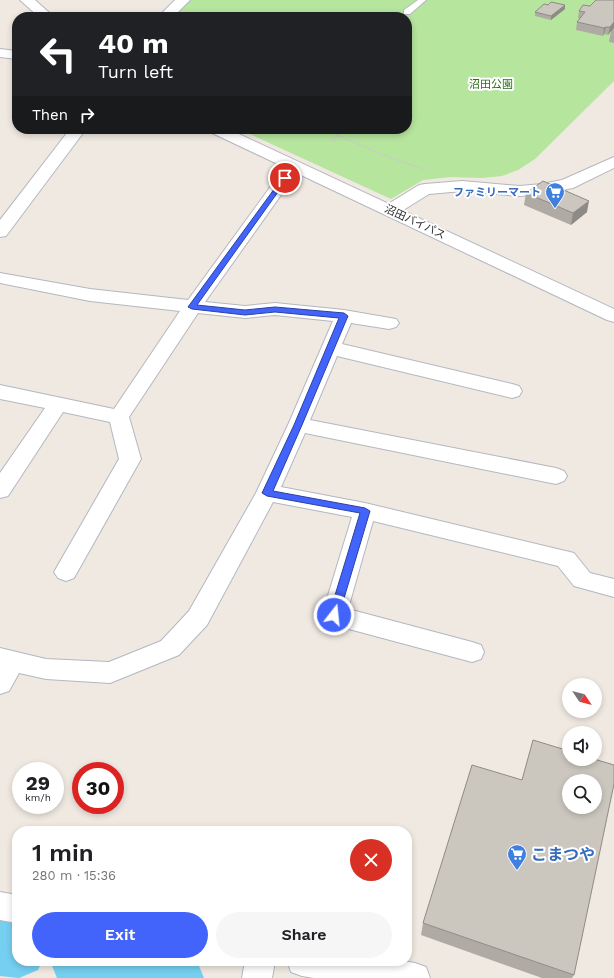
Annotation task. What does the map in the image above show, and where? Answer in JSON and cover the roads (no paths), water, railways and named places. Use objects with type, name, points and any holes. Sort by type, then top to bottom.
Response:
[{"type":"street","points":[[27,0],[41,12]]},
{"type":"street","points":[[170,12],[183,0]]},
{"type":"street","points":[[0,53],[12,54]]},
{"type":"street","points":[[0,232],[74,134]]},
{"type":"street","name":"沼田バイパス","points":[[226,134],[391,210],[614,316]]},
{"type":"street","points":[[391,210],[425,189],[462,186],[520,191],[542,189],[567,184],[614,162]]},
{"type":"street","points":[[66,572],[130,459],[119,417],[192,307],[285,178],[297,168]]},
{"type":"street","points":[[0,278],[90,295],[245,312],[275,309],[344,316],[390,324]]},
{"type":"street","points":[[0,683],[7,659],[46,669],[110,673],[170,648],[198,618],[267,493],[298,425],[344,316]]},
{"type":"street","points":[[331,348],[512,391]]},
{"type":"street","points":[[0,392],[119,417]]},
{"type":"street","points":[[0,490],[58,404]]},
{"type":"street","points":[[298,425],[556,476]]},
{"type":"street","points":[[267,493],[365,511],[566,559],[582,580],[614,588]]},
{"type":"street","points":[[365,511],[334,615],[472,652]]},
{"type":"street","points":[[0,906],[12,908]]},
{"type":"street","points":[[257,978],[259,966]]},
{"type":"street","points":[[335,966],[415,978]]},
{"type":"lane","points":[[407,12],[422,0]]},
{"type":"waterway","points":[[0,946],[12,948]]},
{"type":"waterway","points":[[107,966],[173,978]]},
{"type":"place","name":"ファミリーマート","points":[[555,209]]},
{"type":"place","name":"こまつや","points":[[517,871]]},
{"type":"park label","name":"沼田公園","points":[[491,84]]}]
